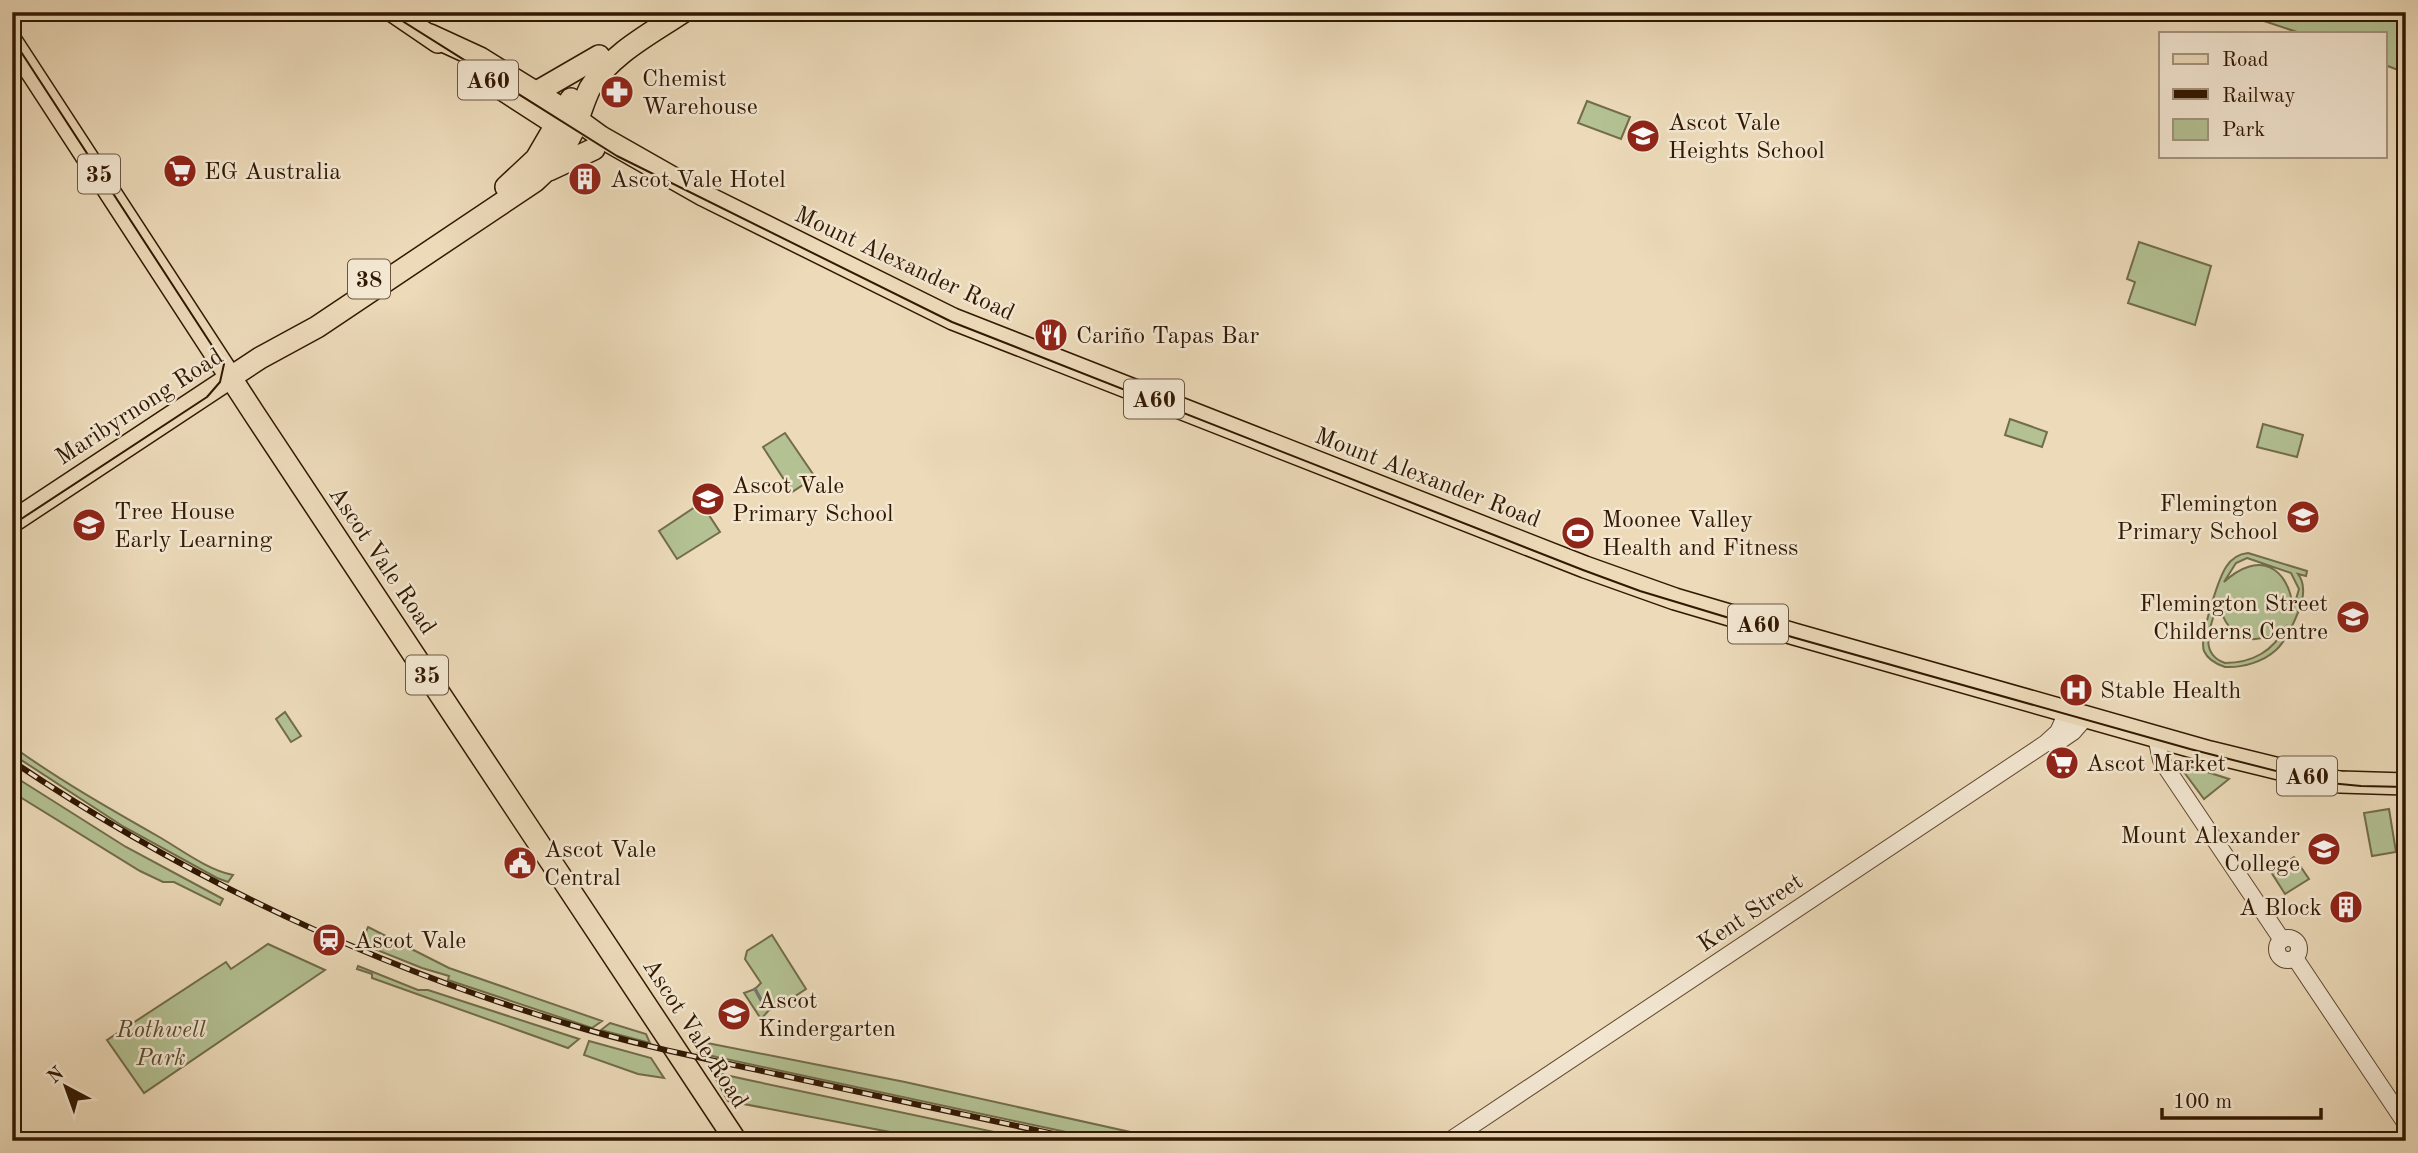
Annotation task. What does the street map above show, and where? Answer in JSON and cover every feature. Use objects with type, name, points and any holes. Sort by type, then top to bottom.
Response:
[{"type":"main road","name":"Mount Alexander Road","points":[[394,12],[430,35],[473,71],[567,122],[601,137],[703,195],[953,319],[1584,567],[1718,612],[2156,737],[2320,779],[2406,784]]},
{"type":"main road","name":"38","points":[[567,122],[598,56],[662,12]]},
{"type":"main road","name":"38","points":[[567,122],[608,65],[683,12]]},
{"type":"main road","name":"Mount Alexander Road","points":[[430,35],[480,58],[535,93],[594,149],[642,175],[703,195]]},
{"type":"main road","name":"Ascot Vale Road","points":[[12,42],[232,376],[261,425],[736,1141]]},
{"type":"main road","points":[[535,93],[598,56]]},
{"type":"main road","name":"Maribyrnong Road","points":[[12,522],[260,358],[317,327],[510,198],[553,164],[567,122]]},
{"type":"main road","name":"Maribyrnong Road","points":[[260,358],[310,318],[507,186],[536,159],[567,122]]},
{"type":"main road","points":[[545,172],[594,149]]},
{"type":"street","name":"Kent Street","points":[[1449,1141],[2049,741],[2076,715]]},
{"type":"street","name":"Kent Street","points":[[1466,1141],[2063,739],[2076,715]]},
{"type":"street","points":[[2156,737],[2161,760],[2282,940],[2277,948],[2278,954],[2288,960],[2295,958],[2404,1120]]},
{"type":"green space","points":[[2215,12],[2406,12],[2406,73],[2386,65],[2386,32],[2297,32],[2261,20]]},
{"type":"green space","points":[[1587,101],[1630,117],[1621,139],[1578,123]]},
{"type":"green space","points":[[2139,242],[2211,266],[2195,325],[2128,303],[2135,282],[2127,279]]},
{"type":"green space","points":[[2010,419],[2047,432],[2042,447],[2005,435]]},
{"type":"green space","points":[[2263,424],[2303,435],[2297,457],[2257,447]]},
{"type":"green space","points":[[785,433],[815,477],[792,492],[763,447]]},
{"type":"green space","points":[[701,503],[720,532],[677,559],[659,531]]},
{"type":"green space","points":[[2248,553],[2307,571],[2306,576],[2298,574],[2303,595],[2294,621],[2276,650],[2252,663],[2225,667],[2213,661],[2204,651],[2204,634],[2214,596],[2226,567],[2233,559]],"holes":[[[2247,558],[2291,573],[2299,589],[2293,609],[2285,582],[2270,567],[2249,567],[2224,582],[2236,563]],[[2218,603],[2229,626],[2244,638],[2263,638],[2285,627],[2275,643],[2261,654],[2244,661],[2225,663],[2211,652],[2208,638]]]},
{"type":"green space","points":[[285,712],[301,736],[291,742],[276,719]]},
{"type":"green space","points":[[12,746],[66,782],[196,860],[233,875],[228,882],[217,878],[124,827],[12,754]]},
{"type":"green space","points":[[2185,765],[2229,779],[2204,799],[2181,768]]},
{"type":"green space","points":[[12,775],[126,847],[223,899],[220,905],[174,882],[163,882],[140,871],[12,792]]},
{"type":"green space","points":[[2389,809],[2396,852],[2372,856],[2364,813]]},
{"type":"green space","points":[[2294,857],[2309,879],[2285,894],[2271,872]]},
{"type":"green space","points":[[368,927],[449,968],[602,1021],[592,1028],[448,980],[449,976],[367,946],[362,941]]},
{"type":"green space","points":[[772,935],[806,989],[780,1006],[770,1009],[761,1019],[744,993],[755,989],[761,983],[745,959],[747,951]]},
{"type":"green space","name":"Rothwell Park","points":[[268,944],[325,970],[144,1093],[107,1040],[226,962],[231,969]]},
{"type":"green space","points":[[358,966],[418,990],[428,990],[579,1039],[568,1048],[372,978],[372,974],[357,969]]},
{"type":"green space","points":[[610,1023],[646,1034],[650,1043],[601,1030]]},
{"type":"green space","points":[[692,1040],[905,1082],[1171,1141],[1108,1141],[698,1053]]},
{"type":"green space","points":[[589,1041],[651,1058],[664,1078],[638,1074],[584,1055]]},
{"type":"green space","points":[[712,1072],[1037,1141],[937,1141],[728,1101]]},
{"type":"waterway","points":[[755,989],[770,1009]]},
{"type":"tram line","points":[[388,12],[617,156],[952,322],[1583,570],[1640,591],[1792,637],[2190,749],[2319,782],[2406,787]]},
{"type":"tram line","points":[[12,38],[224,364],[220,382],[207,397],[12,525]]},
{"type":"railway","points":[[12,761],[77,803],[211,880],[350,945],[494,1001],[645,1045],[1086,1141]]},
{"type":"place","name":"Chemist Warehouse","points":[[617,92]]},
{"type":"place","name":"Ascot Vale Heights School","points":[[1643,136]]},
{"type":"place","name":"EG Australia","points":[[180,171]]},
{"type":"place","name":"Ascot Vale Hotel","points":[[585,179]]},
{"type":"place","name":"Cariño Tapas Bar","points":[[1051,335]]},
{"type":"place","name":"Ascot Vale Primary School","points":[[708,499]]},
{"type":"place","name":"Flemington Primary School","points":[[2303,517]]},
{"type":"place","name":"Tree House Early Learning","points":[[89,525]]},
{"type":"place","name":"Moonee Valley Health and Fitness","points":[[1578,533]]},
{"type":"place","name":"Flemington Street Childerns Centre","points":[[2353,617]]},
{"type":"place","name":"Stable Health","points":[[2076,690]]},
{"type":"place","name":"Ascot Market","points":[[2062,763]]},
{"type":"place","name":"Mount Alexander College","points":[[2324,849]]},
{"type":"place","name":"Ascot Vale Central","points":[[520,863]]},
{"type":"place","name":"A Block","points":[[2346,907]]},
{"type":"place","name":"Ascot Vale","points":[[329,940]]},
{"type":"place","name":"Ascot Kindergarten","points":[[734,1014]]}]
